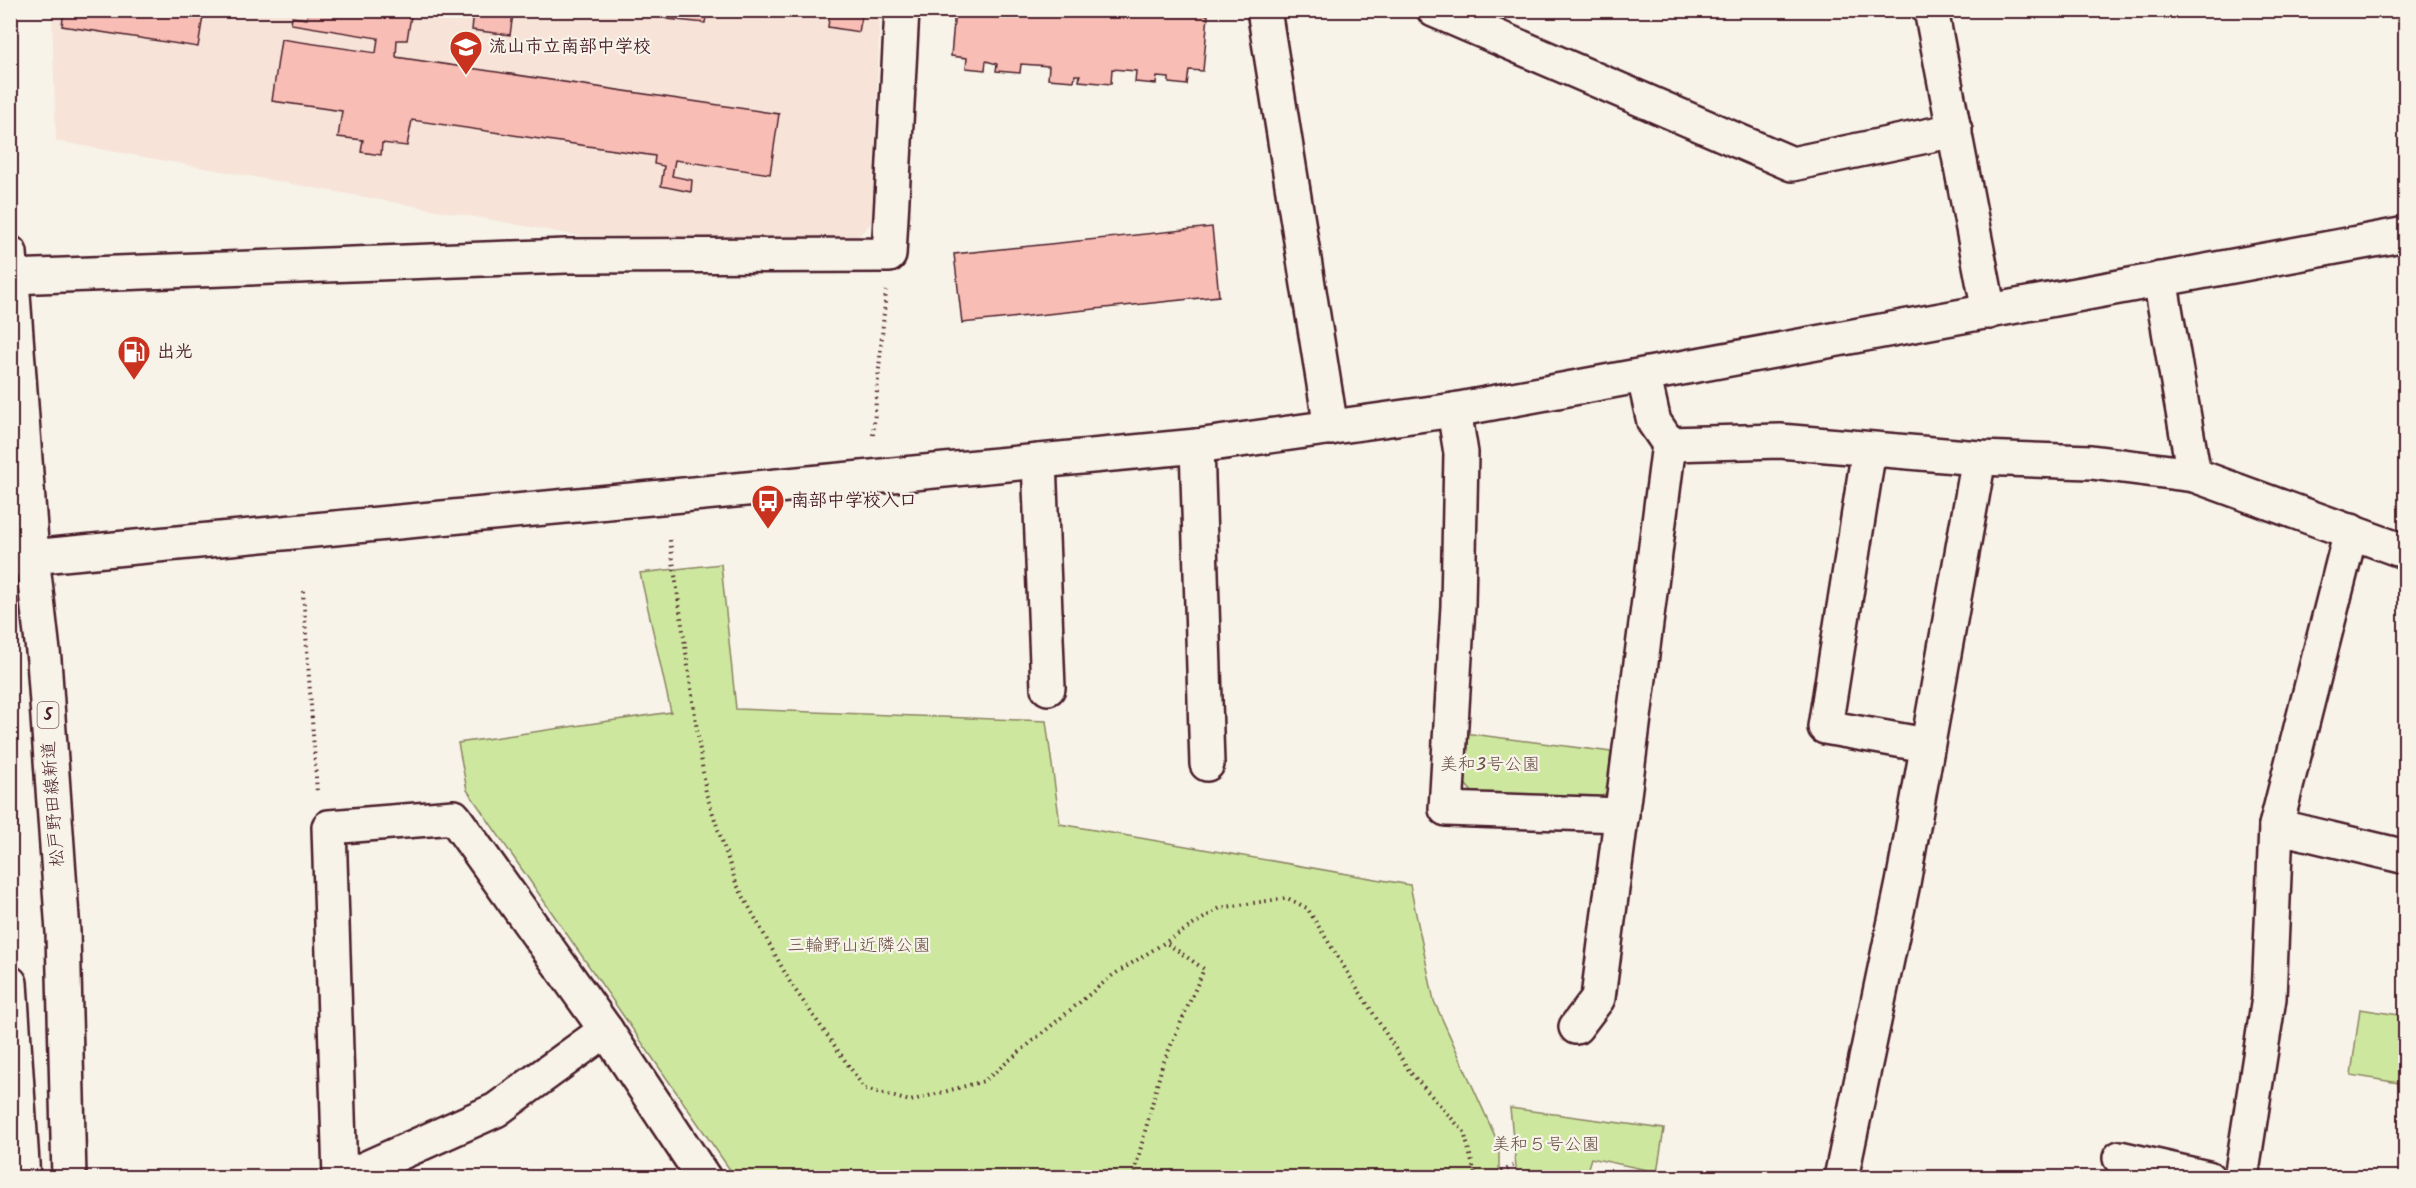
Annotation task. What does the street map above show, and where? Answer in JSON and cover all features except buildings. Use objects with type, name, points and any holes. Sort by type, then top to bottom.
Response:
[{"type":"street","points":[[11,277],[566,256],[889,255],[902,10]]},
{"type":"street","points":[[1264,10],[1331,428]]},
{"type":"street","points":[[1434,10],[1792,164],[1955,130]]},
{"type":"street","points":[[1931,10],[1989,312]]},
{"type":"street","points":[[21,557],[1197,446],[1331,428],[1454,410],[1644,377],[2406,234]]},
{"type":"street","name":"松戸野田線新道","points":[[10,253],[21,557],[44,660],[63,932],[69,1178]]},
{"type":"street","points":[[2160,279],[2194,475]]},
{"type":"street","points":[[1576,1027],[1598,998],[1669,444],[1654,422],[1644,377]]},
{"type":"street","points":[[1454,410],[1461,453],[1458,606],[1446,809],[1622,815]]},
{"type":"street","points":[[1669,444],[1780,441],[1979,458],[2091,462],[2194,475],[2406,552]]},
{"type":"street","points":[[1197,446],[1207,764]]},
{"type":"street","points":[[1869,450],[1825,727],[1926,745]]},
{"type":"street","points":[[1841,1178],[1903,883],[1979,458]]},
{"type":"street","points":[[1040,461],[1048,688]]},
{"type":"street","points":[[2241,1178],[2269,998],[2276,826],[2351,531]]},
{"type":"street","points":[[606,1030],[496,1110],[342,1178],[329,826],[454,817],[606,1030],[704,1178]]},
{"type":"street","points":[[2276,826],[2406,857]]},
{"type":"street","points":[[10,983],[23,1178]]},
{"type":"street","points":[[2120,1158],[2208,1178]]},
{"type":"path","points":[[873,435],[889,255]]},
{"type":"path","points":[[670,540],[706,793],[736,883],[791,984],[864,1089],[910,1101],[984,1081],[1113,975],[1220,908],[1287,898],[1307,908],[1410,1072],[1464,1132],[1476,1178]]},
{"type":"path","points":[[303,591],[317,801],[329,826]]},
{"type":"path","points":[[1133,1178],[1162,1066],[1204,969],[1165,942]]},
{"type":"path","points":[[1491,1178],[1516,1164]]},
{"type":"shaded area","name":"流山市立南部中学校","points":[[52,11],[880,11],[872,222],[858,237],[580,236],[56,141]]},
{"type":"green space","name":"三輪野山近隣公園","points":[[721,564],[736,709],[1046,721],[1060,824],[1410,885],[1434,1001],[1499,1145],[1499,1177],[735,1177],[467,790],[458,743],[671,712],[640,573]]},
{"type":"green space","name":"美和3号公園","points":[[1464,733],[1611,752],[1608,792],[1596,800],[1473,793],[1461,779]]},
{"type":"green space","points":[[2360,1009],[2405,1016],[2405,1084],[2351,1075]]},
{"type":"green space","name":"美和５号公園","points":[[1510,1108],[1664,1129],[1657,1172],[1591,1158],[1585,1177],[1517,1177]]},
{"type":"place","name":"流山市立南部中学校","points":[[466,76]]},
{"type":"place","name":"出光","points":[[134,381]]},
{"type":"place","name":"南部中学校入口","points":[[768,530]]}]
